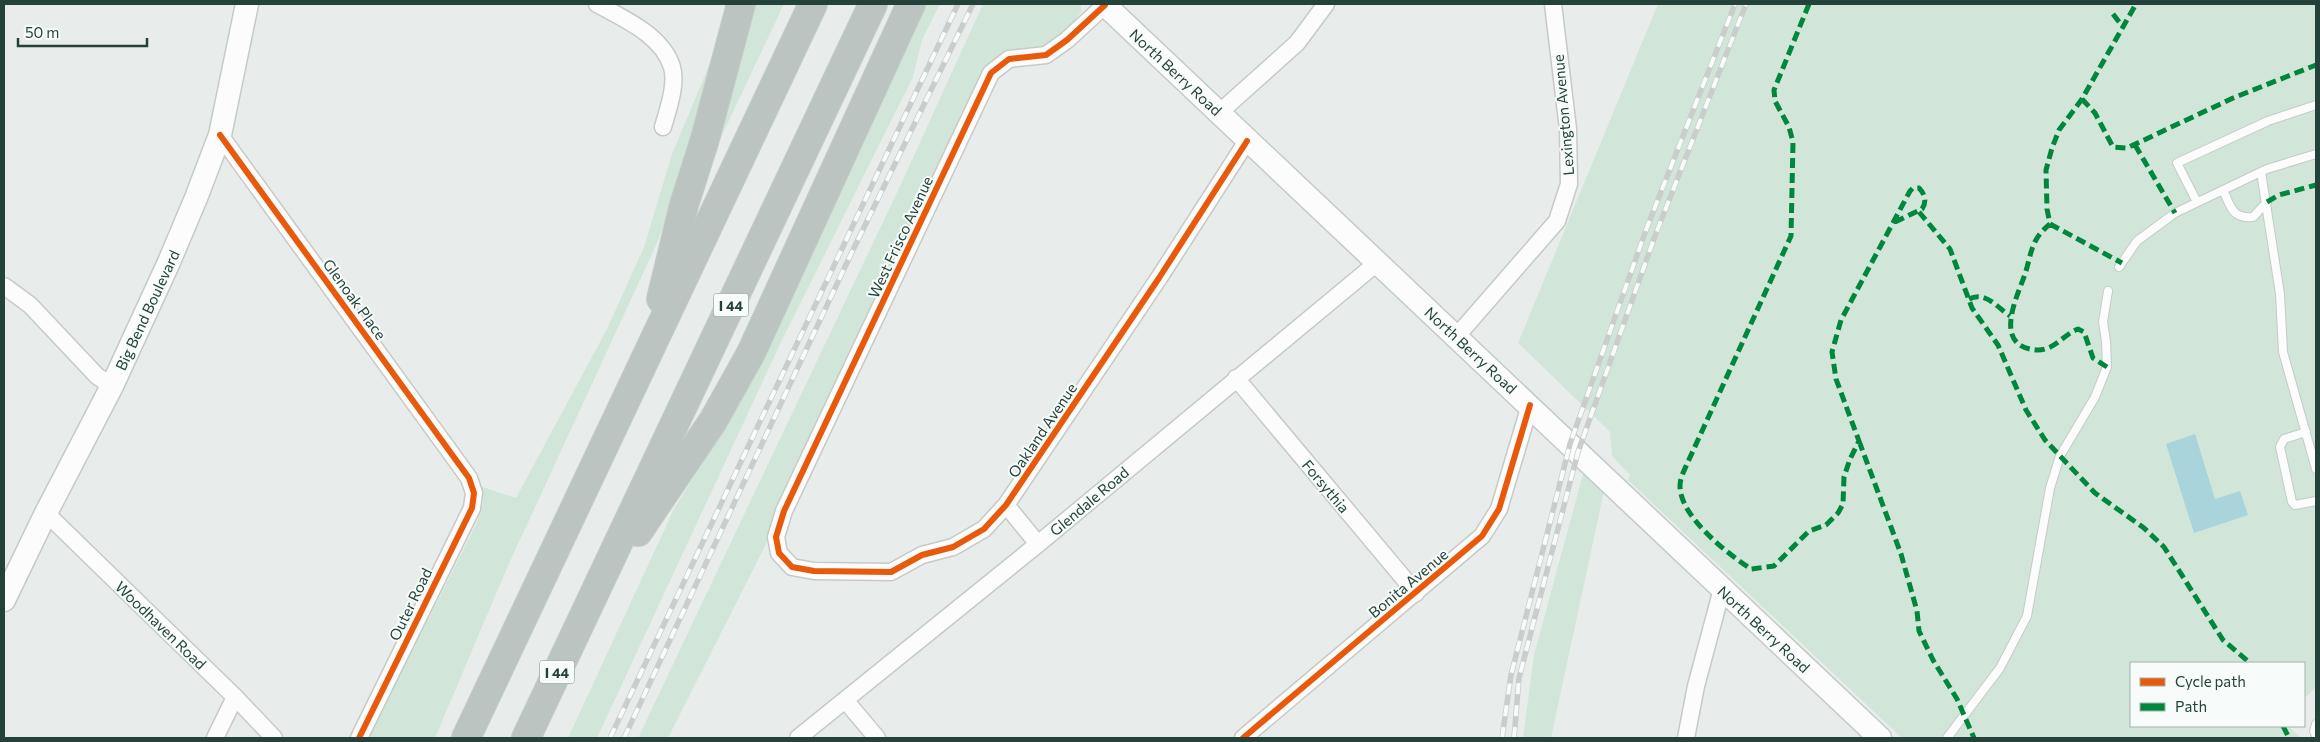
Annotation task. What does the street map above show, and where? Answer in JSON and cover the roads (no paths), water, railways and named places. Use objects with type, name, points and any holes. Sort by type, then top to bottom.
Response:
[{"type":"highway","points":[[648,355],[684,205],[705,139],[741,4]]},
{"type":"highway","points":[[466,738],[813,4]]},
{"type":"highway","name":"I 44","points":[[526,738],[873,4]]},
{"type":"highway","points":[[589,605],[713,421],[751,353],[911,4]]},
{"type":"main road","name":"Big Bend Boulevard","points":[[4,600],[46,513],[112,386],[169,262],[220,135],[246,4]]},
{"type":"main road","name":"North Berry Road","points":[[1104,4],[1880,738]]},
{"type":"street","points":[[597,4],[648,34],[665,53],[672,68],[672,97],[663,127]]},
{"type":"street","name":"West Frisco Avenue","points":[[776,537],[784,512],[992,73],[1009,59],[1046,55],[1067,40],[1104,4]]},
{"type":"street","points":[[1220,112],[1297,43],[1326,4]]},
{"type":"street","name":"Lexington Avenue","points":[[1456,337],[1557,221],[1569,184],[1568,129],[1552,4]]},
{"type":"street","name":"Glenoak Place","points":[[220,135],[469,478]]},
{"type":"street","name":"Oakland Avenue","points":[[776,537],[779,553],[792,567],[814,571],[892,572],[922,555],[952,547],[984,529],[1006,506],[1159,278],[1247,141]]},
{"type":"street","name":"Glendale Road","points":[[798,738],[1038,544],[1378,262]]},
{"type":"street","points":[[4,286],[30,305],[97,376],[112,386]]},
{"type":"street","name":"Forsythia","points":[[1236,378],[1416,593]]},
{"type":"street","name":"Bonita Avenue","points":[[1243,738],[1470,548],[1492,521],[1504,492],[1530,405]]},
{"type":"street","name":"Outer Road","points":[[358,738],[472,508],[474,493],[469,478]]},
{"type":"street","points":[[1006,506],[1038,544]]},
{"type":"street","name":"Woodhaven Road","points":[[46,513],[235,697],[274,738]]},
{"type":"street","points":[[1686,738],[1696,686],[1722,589]]},
{"type":"street","points":[[215,738],[235,697]]},
{"type":"street","points":[[845,700],[877,738]]},
{"type":"lane","points":[[2196,202],[2177,163],[2268,122],[2316,105]]},
{"type":"lane","points":[[2119,267],[2127,253],[2149,230],[2174,213],[2261,172],[2316,154]]},
{"type":"lane","points":[[2261,172],[2280,294],[2283,352],[2316,469]]},
{"type":"lane","points":[[2223,190],[2234,214],[2243,218],[2253,217],[2267,202]]},
{"type":"lane","points":[[1947,738],[2000,668],[2027,616],[2050,488],[2060,456],[2094,397],[2107,367],[2106,341],[2102,322],[2108,291]]},
{"type":"lane","points":[[2306,432],[2284,439],[2280,447],[2292,502],[2295,505],[2300,505],[2316,501]]},
{"type":"lane","points":[[2316,724],[2314,731],[2316,736]]},
{"type":"water","points":[[2195,434],[2215,499],[2240,491],[2248,515],[2194,533],[2166,444]]},
{"type":"railway","points":[[610,738],[958,4]]},
{"type":"railway","points":[[624,738],[851,254],[973,4]]},
{"type":"railway","points":[[1502,738],[1511,675],[1570,444],[1646,230],[1735,4]]},
{"type":"railway","points":[[1514,738],[1519,678],[1578,452],[1655,236],[1746,4]]}]
